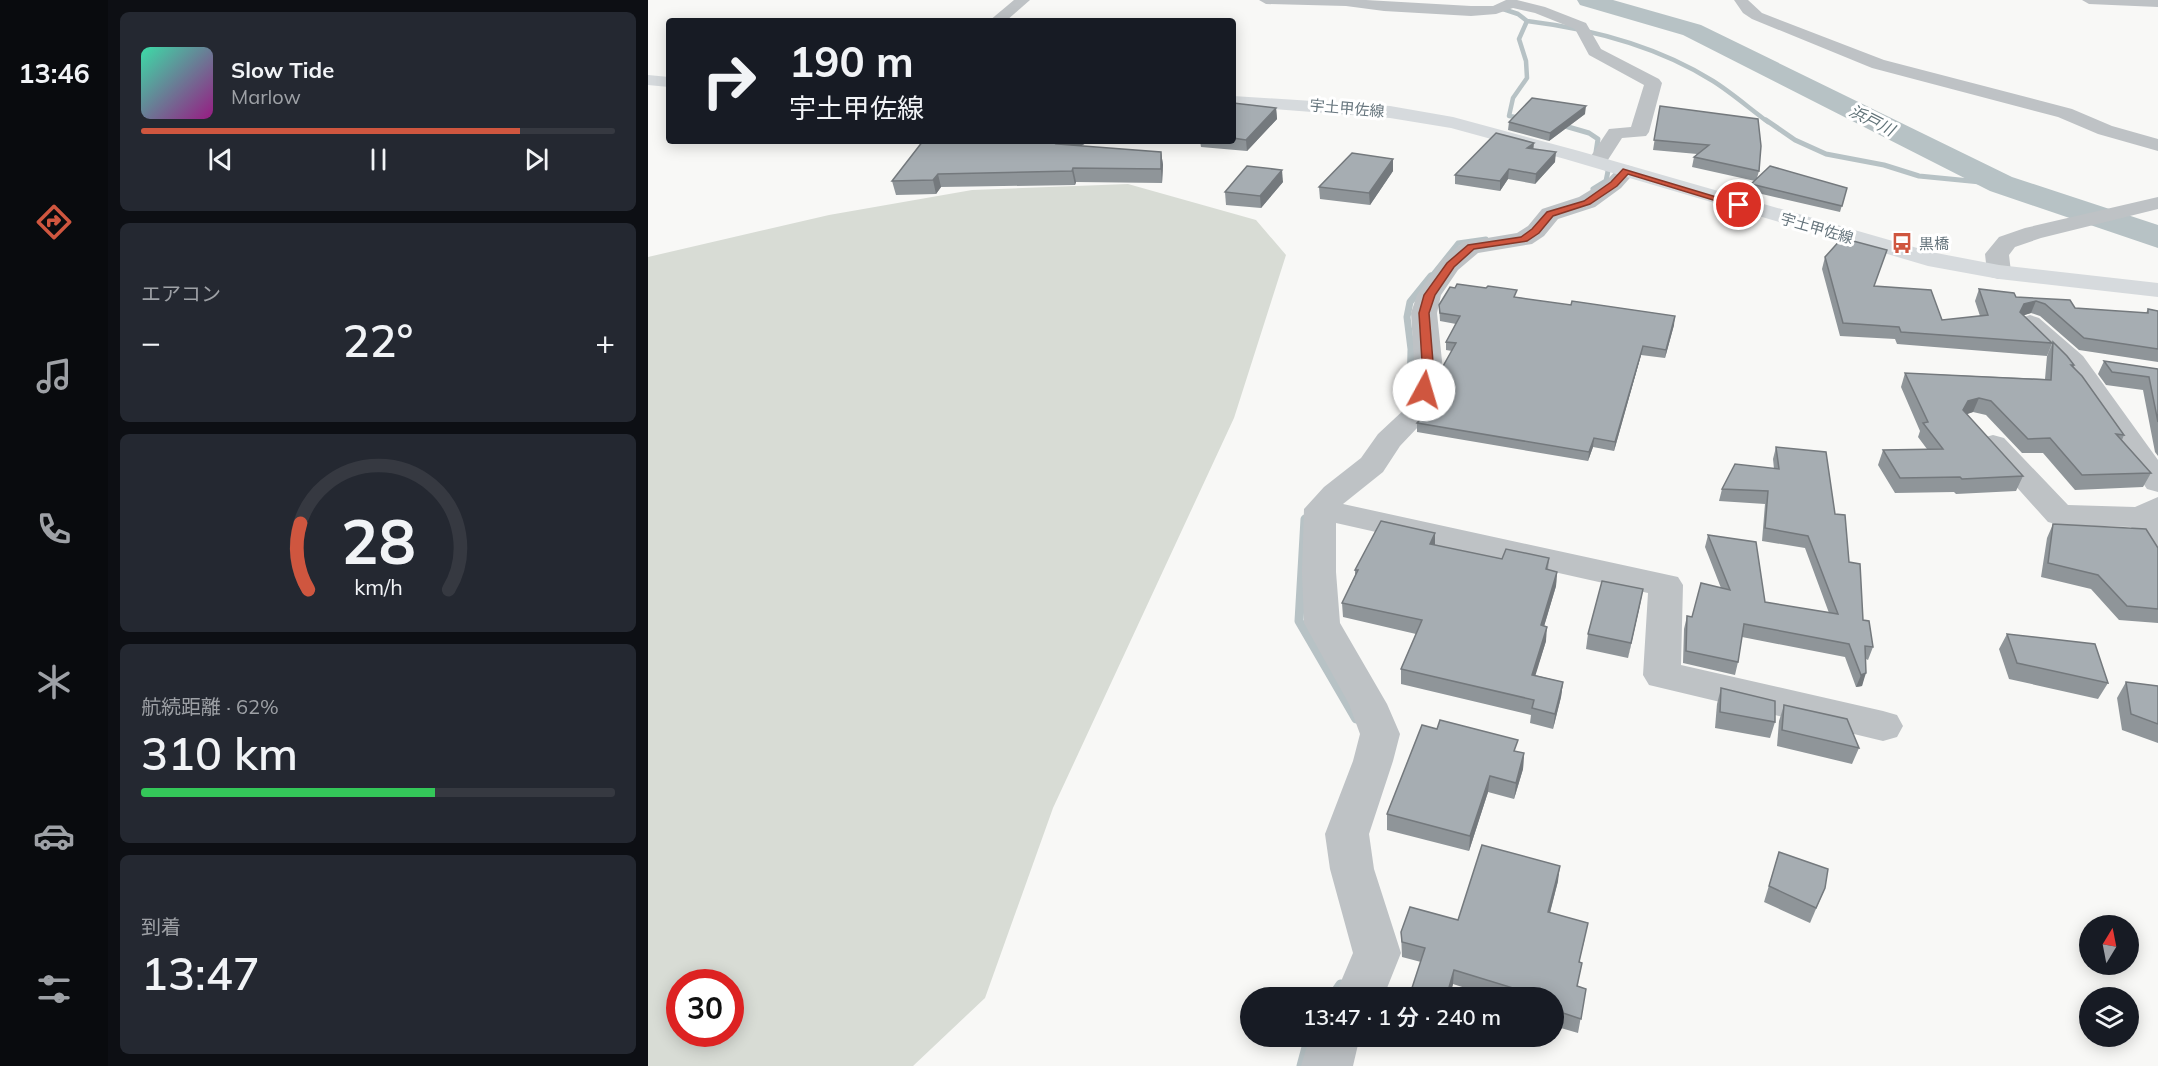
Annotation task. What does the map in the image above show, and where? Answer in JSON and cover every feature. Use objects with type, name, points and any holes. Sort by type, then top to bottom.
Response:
[{"type":"main road","points":[[648,80],[666,82]]},
{"type":"main road","name":"宇土甲佐線","points":[[1236,101],[1390,112],[1445,121],[1928,259],[1999,272],[2158,290]]},
{"type":"street","points":[[1001,18],[1023,0]]},
{"type":"street","points":[[1266,0],[1340,1],[1384,7],[1471,11],[1496,10],[1511,3],[1540,10],[1581,26],[1595,52],[1653,83],[1639,132],[1616,133],[1612,167],[1614,184],[1587,202],[1550,214],[1536,231],[1524,239],[1471,247],[1450,265],[1430,295],[1424,313],[1428,362],[1422,408],[1389,440],[1372,465],[1320,509],[1319,572],[1322,623],[1368,704],[1380,734],[1373,761],[1347,834],[1352,869],[1377,953],[1363,987]]},
{"type":"street","points":[[1742,0],[1748,10],[1757,16],[1878,64],[2066,113],[2106,130],[2158,145]]},
{"type":"street","points":[[2088,0],[2158,3]]},
{"type":"street","points":[[1999,272],[1997,254],[2007,242],[2033,233],[2158,203]]},
{"type":"street","points":[[2030,323],[2070,359],[2158,482]]},
{"type":"street","points":[[2070,359],[2103,364]]},
{"type":"street","points":[[1974,423],[2059,515],[2152,522]]},
{"type":"street","points":[[1320,509],[1665,585],[1662,675],[1883,726]]},
{"type":"street","points":[[1327,1066],[1332,1047]]},
{"type":"shaded area","points":[[1128,184],[1256,220],[1286,255],[1234,418],[1053,808],[985,998],[913,1066],[648,1066],[648,257],[829,215],[972,190]]},
{"type":"building","points":[[1532,98],[1586,106],[1550,133],[1509,122]]},
{"type":"building","points":[[1236,103],[1276,108],[1246,140],[1236,138]]},
{"type":"building","points":[[1660,106],[1758,119],[1761,146],[1759,171],[1694,157],[1709,145],[1654,140]]},
{"type":"building","points":[[1496,133],[1534,143],[1527,148],[1556,152],[1536,174],[1509,169],[1500,181],[1455,175]]},
{"type":"building","points":[[921,144],[1057,144],[1161,152],[1161,169],[1073,168],[1072,171],[938,174],[933,180],[892,181]]},
{"type":"building","points":[[1352,153],[1393,159],[1369,193],[1319,187]]},
{"type":"building","points":[[1247,166],[1282,170],[1260,196],[1225,192]]},
{"type":"building","points":[[1770,166],[1847,188],[1842,206],[1751,184]]},
{"type":"building","points":[[1842,238],[1887,250],[1874,286],[1931,290],[1942,320],[1988,315],[1979,289],[2014,293],[2016,297],[2070,300],[2075,308],[2148,313],[2148,309],[2158,311],[2158,349],[2084,338],[2045,304],[2036,301],[2024,304],[2020,312],[2052,343],[1901,332],[1899,327],[1843,323],[1825,257]]},
{"type":"building","points":[[1457,284],[1517,290],[1514,297],[1571,305],[1572,301],[1675,316],[1666,350],[1643,346],[1615,442],[1594,438],[1589,452],[1417,423],[1438,401],[1442,368],[1456,343],[1446,342],[1460,316],[1440,313],[1439,305],[1450,287],[1455,288]]},
{"type":"building","points":[[2053,342],[2074,365],[2071,365],[2082,376],[2124,435],[2116,434],[2151,473],[2082,475],[2050,438],[2028,439],[1991,401],[1979,398],[1968,401],[1963,410],[2023,476],[1962,479],[1960,477],[1900,478],[1883,450],[1943,449],[1923,423],[1928,422],[1905,373],[2051,380]]},
{"type":"building","points":[[2104,361],[2158,369],[2158,422],[2149,377],[2112,372]]},
{"type":"building","points":[[1776,447],[1826,452],[1835,514],[1845,515],[1849,562],[1860,564],[1863,620],[1869,621],[1873,647],[1865,646],[1866,673],[1861,675],[1849,644],[1744,624],[1738,662],[1686,651],[1687,616],[1692,617],[1701,583],[1730,590],[1708,535],[1756,542],[1765,602],[1838,614],[1808,536],[1765,528],[1768,491],[1722,489],[1735,464],[1779,469]]},
{"type":"building","points":[[1381,521],[1435,533],[1430,544],[1502,559],[1506,549],[1549,558],[1546,569],[1557,572],[1541,625],[1547,627],[1532,675],[1563,682],[1555,714],[1532,708],[1534,700],[1401,669],[1422,620],[1342,603],[1358,570],[1355,570]]},
{"type":"building","points":[[2053,524],[2146,529],[2158,548],[2158,609],[2127,606],[2098,575],[2048,563]]},
{"type":"building","points":[[1602,581],[1643,589],[1631,643],[1588,634]]},
{"type":"building","points":[[2007,634],[2095,644],[2108,683],[2017,663]]},
{"type":"building","points":[[2126,682],[2158,686],[2158,724],[2131,714]]},
{"type":"building","points":[[1721,688],[1775,701],[1775,722],[1720,712]]},
{"type":"building","points":[[1784,705],[1847,719],[1859,748],[1782,730]]},
{"type":"building","points":[[1440,720],[1518,740],[1514,751],[1524,753],[1516,783],[1490,776],[1470,836],[1387,814],[1422,725],[1437,729]]},
{"type":"building","points":[[1482,845],[1560,866],[1548,912],[1588,923],[1579,962],[1582,963],[1577,986],[1586,989],[1581,1019],[1564,1013],[1564,987],[1510,987],[1454,970],[1449,987],[1412,987],[1425,948],[1402,942],[1401,932],[1410,907],[1458,920]]},
{"type":"building","points":[[1779,852],[1828,869],[1825,888],[1816,908],[1769,886]]},
{"type":"waterway","name":"浜戸川","points":[[1588,0],[1692,30],[2001,184],[2158,237]]},
{"type":"waterway","points":[[1500,8],[1518,14],[1527,21]]},
{"type":"waterway","points":[[1522,118],[1509,116],[1513,98],[1527,78],[1526,61],[1519,39],[1527,21]]},
{"type":"waterway","points":[[1527,21],[1600,34],[1669,58],[1713,81],[1768,122]]},
{"type":"waterway","points":[[1766,120],[1795,140],[1826,154],[1884,165],[1919,176],[2001,184]]},
{"type":"waterway","points":[[1558,124],[1589,133],[1598,139],[1596,152],[1608,171],[1606,181],[1593,189]]},
{"type":"waterway","points":[[1430,278],[1458,243],[1486,239]]},
{"type":"waterway","points":[[1410,391],[1411,349],[1407,317],[1410,302],[1431,276]]},
{"type":"waterway","points":[[1305,519],[1299,621],[1356,719]]},
{"type":"waterway","points":[[1302,1066],[1307,1047]]},
{"type":"place","name":"黒橋","points":[[1902,243]]},
{"type":"route","points":[[1424,390],[1428,362],[1424,313],[1430,295],[1450,265],[1471,247],[1524,239],[1536,231],[1550,214],[1576,208],[1587,202],[1614,184],[1626,171],[1739,205]]}]
